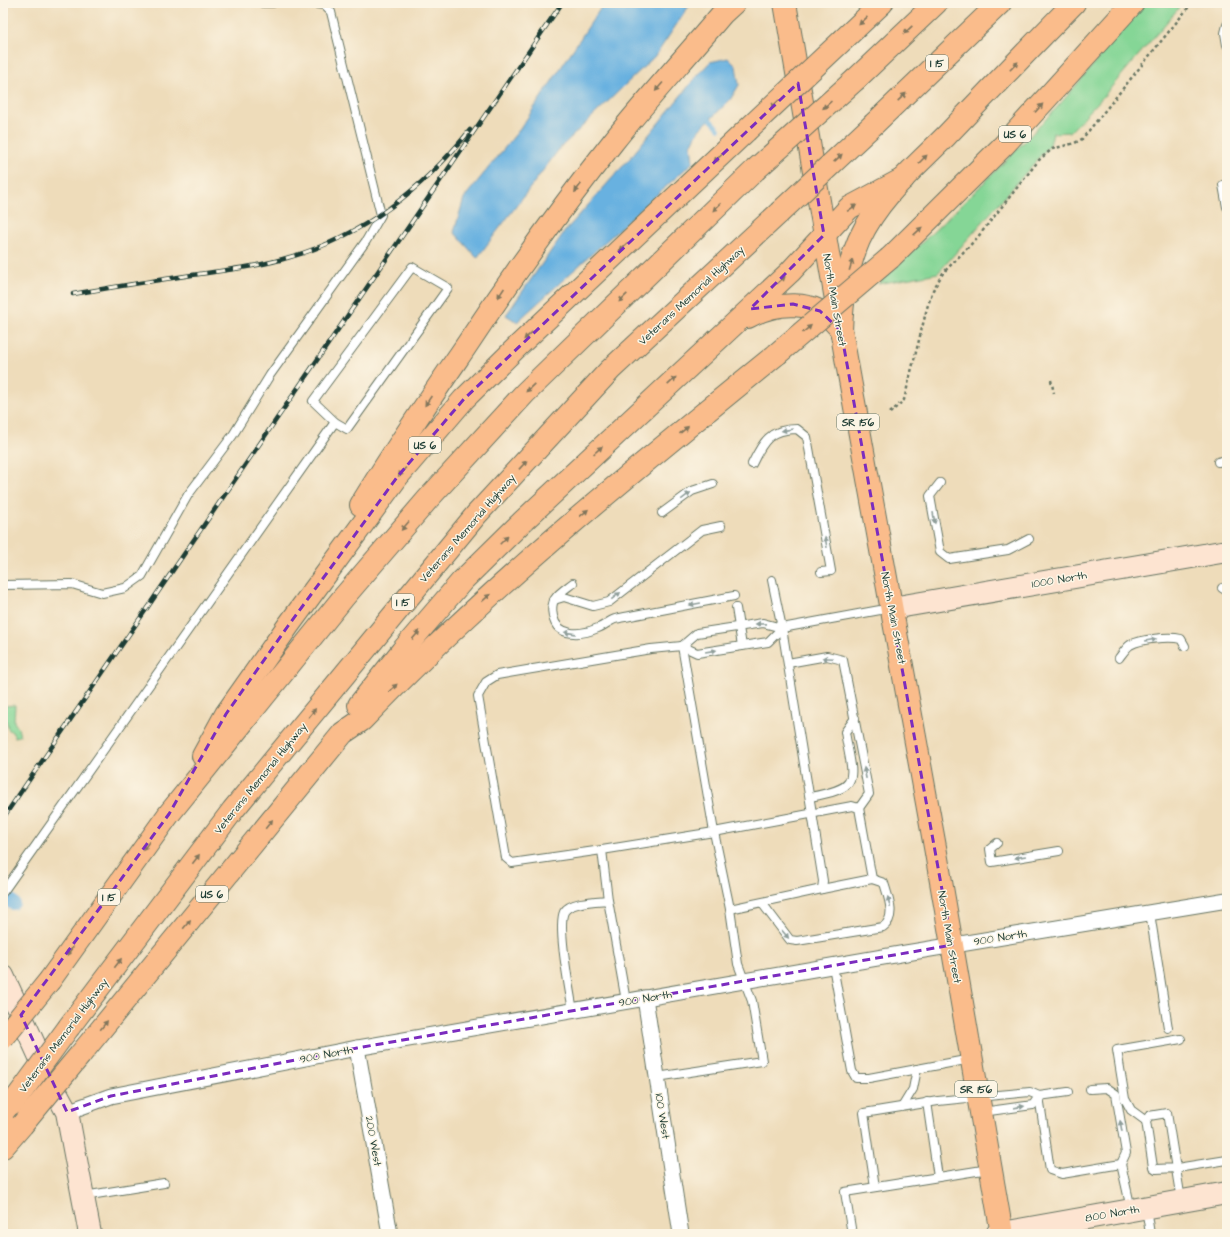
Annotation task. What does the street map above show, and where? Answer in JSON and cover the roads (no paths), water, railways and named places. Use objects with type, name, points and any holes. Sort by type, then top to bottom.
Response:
[{"type":"main road","points":[[685,58],[712,3]]},
{"type":"main road","points":[[288,626],[390,458],[523,262],[613,142],[734,3]]},
{"type":"main road","name":"North Main Street","points":[[785,3],[824,235],[972,1059],[1000,1234]]},
{"type":"main road","name":"US 6","points":[[169,814],[226,714],[288,626],[398,476],[464,399],[528,336],[882,3]]},
{"type":"main road","name":"I 15","points":[[3,1038],[50,980],[169,814],[344,598],[428,499],[525,393],[755,170],[856,79],[936,3]]},
{"type":"main road","name":"Veterans Memorial Highway","points":[[8,1109],[233,810],[476,515],[610,370],[779,214],[1000,3]]},
{"type":"main road","points":[[841,331],[841,311],[846,282],[860,239],[874,214],[903,179],[1074,3]]},
{"type":"main road","name":"US 6","points":[[3,1147],[343,733],[362,720],[474,608],[553,538],[778,354],[890,258],[1004,145],[1133,3]]},
{"type":"main road","points":[[343,733],[348,719],[366,696],[462,581],[568,478],[790,272],[849,208],[903,179]]},
{"type":"main road","points":[[732,326],[756,312],[774,306],[793,304],[820,311],[835,323],[841,331]]},
{"type":"street","name":"1000 North","points":[[892,608],[1227,551]]},
{"type":"street","name":"900 North","points":[[67,1112],[111,1096],[358,1048],[573,1010],[1227,900]]},
{"type":"street","points":[[3,976],[54,1088],[67,1112],[90,1234]]},
{"type":"street","name":"100 West","points":[[645,998],[681,1234]]},
{"type":"street","name":"200 West","points":[[358,1048],[390,1234]]},
{"type":"street","name":"800 North","points":[[1000,1234],[1227,1193]]},
{"type":"lane","points":[[262,3],[273,3]]},
{"type":"lane","points":[[3,585],[72,584],[102,593],[124,588],[142,576],[188,495],[233,435],[270,374],[366,241],[381,215],[331,12],[324,5],[309,3]]},
{"type":"lane","points":[[1227,25],[1225,33],[1227,45]]},
{"type":"lane","points":[[1223,185],[1227,207]]},
{"type":"lane","points":[[412,267],[448,288],[347,430],[335,422],[313,401],[412,267]]},
{"type":"lane","points":[[3,892],[335,422]]},
{"type":"lane","points":[[752,464],[763,441],[778,432],[798,429],[807,437],[831,571],[821,572]]},
{"type":"lane","points":[[1218,462],[1227,460]]},
{"type":"lane","points":[[940,483],[930,496],[940,552],[949,559],[1008,550],[1029,539]]},
{"type":"lane","points":[[662,513],[692,491],[712,484]]},
{"type":"lane","points":[[553,600],[564,597],[593,606],[609,602],[702,530],[721,526]]},
{"type":"lane","points":[[772,580],[782,628],[810,797],[823,881],[822,889]]},
{"type":"lane","points":[[573,583],[553,600],[551,609],[554,623],[564,633],[579,634],[598,628],[614,620],[630,616],[734,596]]},
{"type":"lane","points":[[736,608],[742,646]]},
{"type":"lane","points":[[682,646],[697,633],[763,623],[782,628],[892,608]]},
{"type":"lane","points":[[782,628],[768,642],[697,653],[682,646],[651,649],[497,675],[486,682],[478,696],[506,858],[512,864],[714,832],[852,806],[859,808]]},
{"type":"lane","points":[[1119,658],[1130,646],[1140,642],[1173,637],[1181,639],[1185,646]]},
{"type":"lane","points":[[657,1077],[762,1061],[752,1001],[743,982],[738,964],[730,909],[714,832],[682,646]]},
{"type":"lane","points":[[788,663],[827,656],[843,660],[869,794],[859,808],[872,879]]},
{"type":"lane","points":[[810,797],[834,792],[844,788],[850,782],[852,770],[845,732],[855,718]]},
{"type":"lane","points":[[997,843],[990,848],[992,862],[1059,851]]},
{"type":"lane","points":[[602,850],[608,900],[626,1001]]},
{"type":"lane","points":[[730,909],[872,879],[884,883],[892,915],[888,923],[883,927],[797,941],[790,940],[762,903]]},
{"type":"lane","points":[[573,1010],[564,942],[564,912],[578,904],[608,900]]},
{"type":"lane","points":[[1150,913],[1168,1028]]},
{"type":"lane","points":[[833,966],[852,1071],[856,1078],[869,1078],[972,1059]]},
{"type":"lane","points":[[1146,1121],[1131,1110],[1125,1099],[1117,1050],[1181,1039]]},
{"type":"lane","points":[[902,1107],[913,1089],[917,1069]]},
{"type":"lane","points":[[1090,1089],[1107,1088],[1116,1094],[1126,1153],[1121,1164],[1150,1234]]},
{"type":"lane","points":[[979,1104],[1030,1092],[1039,1096],[1068,1092]]},
{"type":"lane","points":[[875,1187],[864,1113],[927,1102],[1032,1105],[1039,1096]]},
{"type":"lane","points":[[1039,1096],[1050,1170],[1062,1174],[1121,1164]]},
{"type":"lane","points":[[927,1102],[938,1177]]},
{"type":"lane","points":[[1182,1201],[1178,1168],[1167,1113],[1149,1116],[1146,1121],[1153,1167],[1159,1170],[1178,1168],[1227,1160]]},
{"type":"lane","points":[[852,1234],[845,1192],[990,1168]]},
{"type":"lane","points":[[83,1196],[164,1183]]},
{"type":"water","points":[[604,3],[691,3],[656,55],[560,148],[477,258],[454,232],[464,198],[520,129]]},
{"type":"water","points":[[728,58],[736,66],[739,85],[730,100],[699,130],[691,145],[693,162],[517,322],[506,315],[565,231],[630,158],[696,77],[710,62]]},
{"type":"waterway","points":[[707,116],[719,129]]},
{"type":"waterway","points":[[7,897],[13,903]]},
{"type":"railway","points":[[3,818],[562,3]]},
{"type":"railway","points":[[73,294],[254,266],[290,257],[317,248],[342,237],[390,208],[433,172],[470,130]]}]
